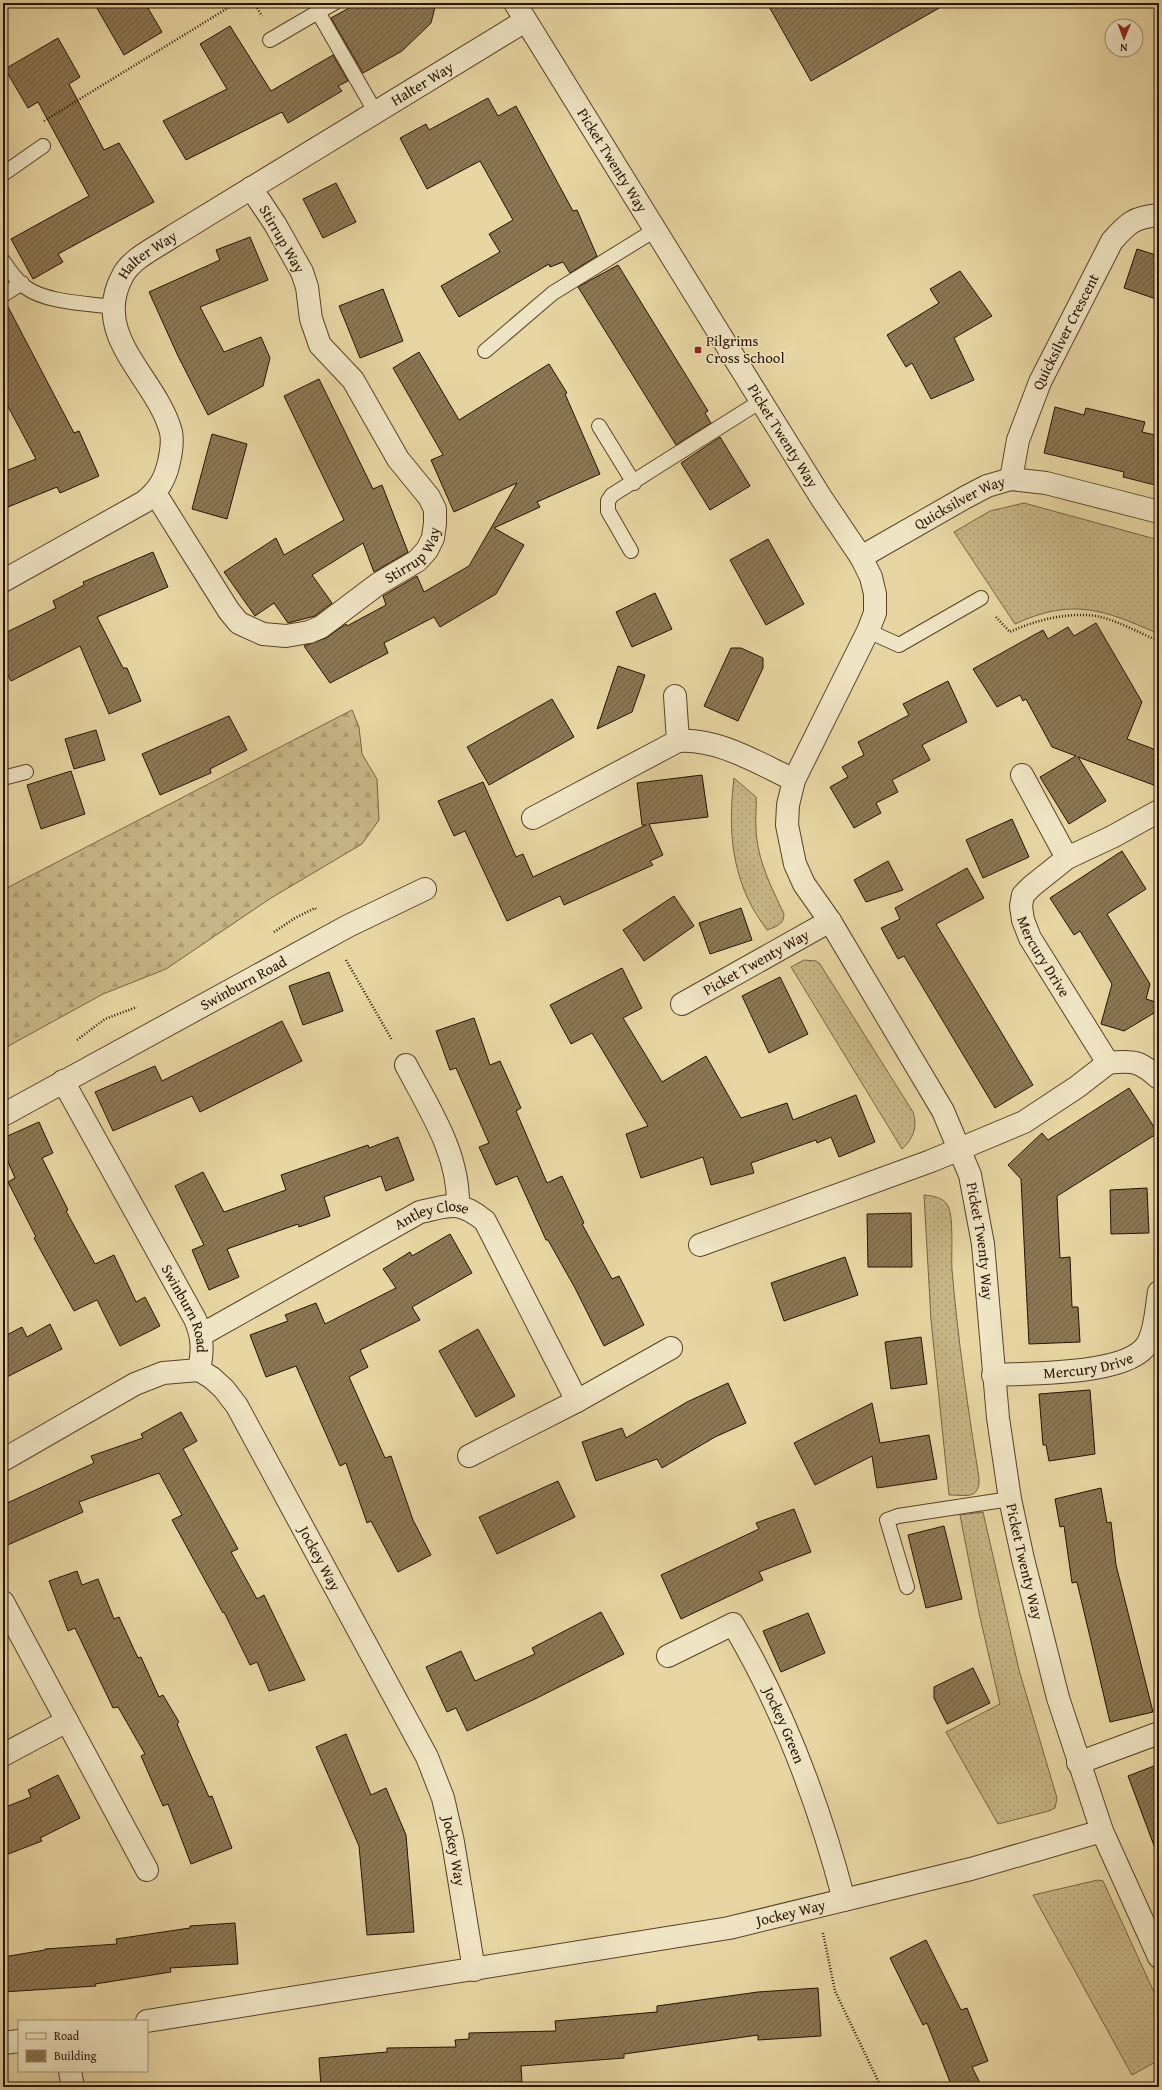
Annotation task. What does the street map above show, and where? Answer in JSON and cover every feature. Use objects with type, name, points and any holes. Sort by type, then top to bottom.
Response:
[{"type":"street","name":"Halter Way","points":[[3,581],[81,538],[155,493],[167,473],[172,447],[171,433],[157,402],[121,343],[113,318],[119,284],[129,267],[173,236],[376,113],[520,12]]},
{"type":"street","name":"Picket Twenty Way","points":[[520,12],[761,402],[822,499],[861,557],[871,577],[875,594],[875,612],[868,631],[794,780],[788,805],[787,825],[793,857],[804,884],[830,921],[943,1111],[961,1149],[970,1175],[983,1244],[993,1376],[1010,1499],[1058,1698],[1078,1763],[1102,1831],[1159,1957]]},
{"type":"street","name":"Stirrup Way","points":[[155,493],[229,611],[239,623],[250,629],[268,635],[297,635],[321,627],[378,584],[417,561],[427,550],[433,538],[435,509],[429,497],[398,459],[353,380],[320,345],[311,319],[307,287],[302,272],[275,224],[251,188]]},
{"type":"street","name":"Quicksilver Crescent","points":[[1011,479],[1018,440],[1040,382],[1112,241],[1127,224],[1142,216],[1159,215]]},
{"type":"street","name":"Quicksilver Way","points":[[861,557],[987,486],[1011,479],[1046,483],[1159,512]]},
{"type":"street","points":[[675,696],[678,741]]},
{"type":"street","points":[[533,818],[678,741],[704,742],[794,780]]},
{"type":"street","points":[[1022,775],[1067,858]]},
{"type":"street","name":"Mercury Drive","points":[[1108,1063],[1030,938],[1023,920],[1021,906],[1023,895],[1067,858],[1112,837],[1159,811]]},
{"type":"street","name":"Swinburn Road","points":[[3,1114],[348,926],[425,889]]},
{"type":"street","name":"Picket Twenty Way","points":[[682,1004],[830,921]]},
{"type":"street","points":[[700,1245],[961,1149],[1024,1122],[1078,1087],[1108,1063],[1129,1060],[1145,1066],[1159,1078]]},
{"type":"street","points":[[406,1065],[440,1129],[454,1164],[458,1180],[458,1205]]},
{"type":"street","name":"Swinburn Road","points":[[63,1081],[195,1319],[201,1335],[202,1356],[199,1370]]},
{"type":"street","name":"Antley Close","points":[[201,1335],[420,1212],[458,1205],[472,1211],[485,1221],[577,1401]]},
{"type":"street","name":"Mercury Drive","points":[[993,1376],[1066,1371],[1115,1365],[1127,1361],[1148,1344],[1154,1326],[1159,1292]]},
{"type":"street","points":[[469,1456],[577,1401],[672,1348]]},
{"type":"street","points":[[3,1460],[135,1384],[163,1372],[199,1370]]},
{"type":"street","name":"Jockey Way","points":[[199,1370],[212,1378],[224,1389],[237,1406],[427,1757],[443,1798],[453,1842],[474,1970]]},
{"type":"street","points":[[3,1602],[147,1870]]},
{"type":"street","name":"Jockey Green","points":[[668,1656],[734,1624],[753,1658],[802,1768],[819,1811],[844,1900]]},
{"type":"street","points":[[3,1755],[67,1721]]},
{"type":"street","points":[[1078,1763],[1159,1733]]},
{"type":"street","name":"Jockey Way","points":[[148,2021],[474,1970],[728,1928],[972,1869],[1102,1831]]},
{"type":"street","points":[[3,2044],[18,2041]]},
{"type":"street","points":[[70,2072],[73,2087]]},
{"type":"lane","points":[[270,40],[334,3]]},
{"type":"lane","points":[[318,12],[376,113]]},
{"type":"lane","points":[[3,174],[43,146]]},
{"type":"lane","points":[[485,351],[553,292],[655,230]]},
{"type":"lane","points":[[3,261],[22,283],[36,293],[47,297],[114,307]]},
{"type":"lane","points":[[3,295],[22,283]]},
{"type":"lane","points":[[631,551],[608,511],[608,501],[612,496],[761,402]]},
{"type":"lane","points":[[599,426],[634,483]]},
{"type":"lane","points":[[868,631],[899,645],[981,598]]},
{"type":"lane","points":[[3,778],[26,772]]},
{"type":"lane","points":[[907,1587],[887,1520],[898,1516],[1010,1499]]},
{"type":"path","points":[[39,124],[236,3]]},
{"type":"path","points":[[981,598],[1010,632],[1038,621],[1085,616],[1108,620],[1159,641]]},
{"type":"path","points":[[818,1906],[835,1991],[881,2087]]},
{"type":"green space","points":[[1024,503],[1159,540],[1159,634],[1105,613],[1088,610],[1072,609],[1054,611],[1015,624],[954,532],[990,511]]},
{"type":"green space","points":[[352,710],[359,727],[362,754],[377,779],[379,820],[362,844],[271,898],[166,969],[103,994],[3,1049],[3,890]]},
{"type":"green space","points":[[734,778],[756,797],[756,824],[759,851],[774,893],[784,914],[784,918],[781,923],[776,927],[767,930],[750,903],[742,884],[734,855],[731,824]]},
{"type":"green space","points":[[804,960],[816,961],[820,964],[913,1112],[915,1123],[914,1132],[912,1137],[902,1149],[791,967]]},
{"type":"green space","points":[[924,1195],[941,1199],[946,1203],[950,1212],[952,1270],[957,1322],[979,1478],[977,1490],[971,1495],[949,1495],[931,1320]]},
{"type":"green space","points":[[983,1512],[1019,1670],[1057,1798],[1055,1808],[1049,1811],[998,1824],[946,1732],[1000,1704],[979,1613],[960,1515]]},
{"type":"green space","points":[[1098,1880],[1103,1881],[1159,2003],[1159,2060],[1132,2075],[1033,1895]]},
{"type":"building","points":[[94,3],[145,3],[162,32],[124,55]]},
{"type":"building","points":[[358,3],[436,3],[431,23],[402,51],[363,73],[331,18]]},
{"type":"building","points":[[767,3],[948,3],[811,81]]},
{"type":"building","points":[[230,26],[271,91],[333,55],[348,81],[338,86],[342,91],[288,123],[282,112],[186,160],[163,121],[227,89],[200,44]]},
{"type":"building","points":[[58,38],[80,77],[69,84],[104,150],[119,143],[154,202],[58,254],[63,262],[33,279],[11,239],[89,196],[38,102],[28,108],[5,69]]},
{"type":"building","points":[[488,98],[498,116],[516,106],[573,211],[577,210],[597,256],[570,273],[563,262],[550,267],[549,264],[459,317],[441,286],[500,252],[489,234],[513,220],[480,161],[427,189],[400,138],[426,124],[429,130]]},
{"type":"building","points":[[336,183],[356,222],[323,238],[303,199]]},
{"type":"building","points":[[250,237],[268,280],[200,307],[224,352],[261,337],[270,358],[263,386],[208,415],[178,356],[149,292],[220,260],[216,250]]},
{"type":"building","points":[[1137,249],[1159,256],[1159,300],[1124,288]]},
{"type":"building","points":[[618,265],[708,411],[705,413],[711,423],[676,445],[578,287]]},
{"type":"building","points":[[960,271],[992,316],[954,338],[974,380],[931,399],[912,363],[906,367],[887,335],[939,303],[930,289]]},
{"type":"building","points":[[383,289],[403,341],[360,358],[339,306]]},
{"type":"building","points":[[3,303],[6,303],[74,433],[79,431],[99,476],[60,493],[57,487],[3,509],[3,472],[36,459],[3,397]]},
{"type":"building","points":[[419,352],[459,420],[549,364],[567,393],[565,394],[600,474],[537,502],[540,507],[494,528],[524,545],[496,594],[440,627],[434,617],[384,643],[388,653],[330,683],[304,646],[326,638],[346,624],[347,626],[386,605],[383,596],[417,576],[424,592],[469,566],[517,483],[454,512],[431,460],[443,455],[393,368]]},
{"type":"building","points":[[319,379],[373,489],[382,485],[408,552],[374,572],[363,543],[312,575],[332,603],[315,616],[288,623],[274,603],[255,616],[224,572],[276,538],[284,555],[344,520],[284,396]]},
{"type":"building","points":[[1055,407],[1084,415],[1086,408],[1145,422],[1142,432],[1159,436],[1159,486],[1123,477],[1124,472],[1044,453]]},
{"type":"building","points":[[212,434],[247,444],[227,519],[192,509]]},
{"type":"building","points":[[720,437],[750,486],[710,510],[681,463]]},
{"type":"building","points":[[768,539],[804,604],[766,625],[730,560]]},
{"type":"building","points":[[153,552],[168,587],[97,617],[123,668],[127,668],[141,701],[109,714],[80,646],[11,681],[3,665],[3,634],[56,608],[53,601],[84,585],[83,582]]},
{"type":"building","points":[[655,593],[672,629],[632,647],[616,612]]},
{"type":"building","points":[[1096,623],[1142,702],[1127,739],[1159,751],[1159,787],[1078,757],[1106,801],[1069,824],[1040,777],[1076,756],[1052,747],[1026,699],[1023,701],[1020,695],[997,707],[973,669],[1043,630],[1048,639],[1068,627],[1074,636]]},
{"type":"building","points":[[731,648],[741,648],[763,658],[763,668],[738,721],[704,706]]},
{"type":"building","points":[[618,666],[645,675],[632,712],[597,729]]},
{"type":"building","points":[[948,681],[967,722],[922,745],[930,760],[892,780],[898,792],[876,803],[881,813],[854,828],[830,787],[848,777],[842,767],[864,755],[858,742],[909,715],[903,704]]},
{"type":"building","points":[[552,699],[574,737],[489,785],[467,747]]},
{"type":"building","points":[[229,716],[247,750],[210,769],[211,773],[160,795],[142,754]]},
{"type":"building","points":[[96,730],[105,760],[74,769],[65,739]]},
{"type":"building","points":[[71,771],[85,814],[41,829],[27,785]]},
{"type":"building","points":[[702,775],[708,817],[649,824],[663,855],[650,861],[653,865],[564,905],[560,896],[507,921],[465,831],[454,836],[438,801],[483,782],[516,857],[523,854],[533,877],[646,825],[642,825],[637,783]]},
{"type":"building","points":[[1012,819],[1029,857],[983,878],[966,840]]},
{"type":"building","points":[[1122,851],[1146,889],[1107,914],[1150,984],[1146,999],[1159,1003],[1159,1010],[1124,1031],[1101,1024],[1112,984],[1080,931],[1074,935],[1050,898]]},
{"type":"building","points":[[888,861],[903,890],[866,902],[854,880]]},
{"type":"building","points":[[967,868],[984,898],[936,924],[1033,1085],[995,1108],[904,956],[898,959],[881,928],[900,919],[895,908]]},
{"type":"building","points":[[674,896],[694,926],[644,961],[623,930]]},
{"type":"building","points":[[741,908],[752,940],[710,954],[699,923]]},
{"type":"building","points":[[622,968],[642,1008],[623,1018],[662,1082],[706,1056],[741,1118],[787,1103],[793,1120],[856,1095],[875,1142],[839,1157],[831,1137],[817,1143],[816,1140],[751,1163],[754,1173],[711,1185],[703,1157],[641,1178],[626,1134],[648,1126],[592,1033],[571,1044],[550,1005]]},
{"type":"building","points":[[329,972],[343,1011],[303,1025],[289,986]]},
{"type":"building","points":[[780,977],[808,1034],[769,1053],[742,996]]},
{"type":"building","points":[[474,1018],[490,1065],[500,1061],[521,1108],[516,1111],[547,1183],[562,1176],[584,1223],[582,1224],[612,1279],[619,1276],[644,1325],[604,1346],[575,1288],[548,1240],[546,1240],[517,1176],[496,1185],[479,1147],[489,1143],[456,1068],[450,1070],[436,1031]]},
{"type":"building","points":[[282,1021],[302,1061],[200,1112],[192,1096],[113,1131],[95,1092],[155,1066],[162,1081]]},
{"type":"building","points":[[1129,1088],[1158,1133],[1057,1196],[1060,1258],[1070,1257],[1072,1307],[1078,1307],[1080,1342],[1029,1344],[1021,1179],[1008,1165],[1042,1133],[1048,1140]]},
{"type":"building","points":[[39,1122],[53,1153],[42,1158],[68,1210],[66,1211],[95,1264],[114,1255],[136,1302],[145,1297],[160,1326],[120,1346],[97,1300],[74,1311],[34,1238],[36,1237],[8,1182],[15,1178],[3,1150],[3,1138]]},
{"type":"building","points":[[398,1137],[414,1180],[386,1191],[381,1176],[324,1197],[330,1216],[299,1227],[298,1224],[227,1249],[239,1277],[209,1290],[192,1250],[204,1245],[175,1186],[203,1172],[224,1212],[286,1190],[281,1175],[368,1145],[369,1148]]},
{"type":"building","points":[[1147,1188],[1149,1233],[1111,1234],[1110,1190]]},
{"type":"building","points":[[911,1213],[912,1267],[868,1267],[867,1214]]},
{"type":"building","points":[[450,1234],[472,1273],[412,1307],[420,1320],[360,1350],[368,1367],[349,1377],[385,1458],[391,1456],[413,1520],[431,1555],[398,1572],[371,1521],[367,1523],[346,1463],[340,1466],[296,1366],[266,1377],[250,1335],[288,1321],[285,1315],[316,1303],[325,1324],[396,1288],[383,1269],[410,1252],[412,1256]]},
{"type":"building","points":[[845,1257],[858,1295],[784,1321],[771,1283]]},
{"type":"building","points":[[50,1324],[62,1349],[3,1379],[3,1337],[22,1327],[27,1337]]},
{"type":"building","points":[[478,1329],[515,1396],[476,1417],[439,1351]]},
{"type":"building","points":[[921,1337],[927,1384],[891,1389],[885,1342]]},
{"type":"building","points":[[728,1383],[746,1423],[715,1437],[662,1468],[657,1459],[596,1481],[582,1442],[622,1428],[626,1438],[687,1402]]},
{"type":"building","points":[[1090,1390],[1095,1454],[1049,1461],[1046,1445],[1043,1445],[1039,1394]]},
{"type":"building","points":[[872,1403],[880,1443],[929,1435],[937,1479],[877,1488],[872,1456],[815,1485],[794,1443]]},
{"type":"building","points":[[181,1412],[197,1441],[183,1449],[238,1549],[231,1552],[257,1599],[264,1595],[305,1680],[269,1691],[257,1662],[250,1665],[224,1612],[223,1613],[172,1520],[182,1515],[159,1473],[79,1502],[83,1512],[3,1547],[3,1505],[94,1463],[91,1456],[143,1438],[141,1434]]},
{"type":"building","points":[[558,1481],[575,1517],[497,1554],[479,1517]]},
{"type":"building","points":[[1101,1488],[1107,1523],[1111,1522],[1116,1565],[1153,1712],[1110,1722],[1077,1582],[1072,1583],[1064,1526],[1060,1527],[1055,1499]]},
{"type":"building","points":[[794,1509],[811,1552],[759,1572],[763,1580],[681,1619],[661,1575],[759,1529],[756,1523]]},
{"type":"building","points":[[944,1526],[962,1599],[926,1608],[908,1535]]},
{"type":"building","points":[[77,1571],[82,1585],[98,1579],[114,1619],[119,1617],[138,1658],[141,1657],[159,1697],[163,1695],[179,1722],[177,1724],[209,1797],[212,1796],[232,1848],[191,1864],[168,1804],[163,1806],[141,1756],[145,1754],[118,1707],[113,1708],[75,1628],[68,1631],[49,1581]]},
{"type":"building","points":[[601,1612],[624,1654],[467,1731],[456,1708],[447,1712],[426,1667],[461,1651],[475,1681],[535,1654],[532,1648]]},
{"type":"building","points":[[808,1613],[825,1653],[781,1672],[763,1631]]},
{"type":"building","points":[[973,1668],[990,1703],[947,1724],[934,1698],[934,1687]]},
{"type":"building","points":[[346,1734],[371,1795],[386,1788],[406,1835],[414,1932],[367,1935],[359,1846],[316,1747]]},
{"type":"building","points":[[1159,1764],[1159,1851],[1156,1851],[1128,1776]]},
{"type":"building","points":[[58,1775],[80,1818],[40,1838],[42,1841],[3,1856],[3,1808],[31,1797],[28,1790]]},
{"type":"building","points":[[235,1923],[238,1964],[170,1968],[171,1972],[95,1984],[96,1986],[3,1992],[3,1957],[45,1949],[117,1944],[116,1939],[190,1928],[190,1926]]},
{"type":"building","points":[[926,1940],[961,2010],[967,2008],[988,2061],[972,2067],[982,2087],[952,2087],[927,2023],[923,2025],[890,1958]]},
{"type":"building","points":[[818,1988],[821,2036],[758,2040],[758,2035],[624,2054],[624,2058],[521,2066],[522,2082],[437,2084],[437,2087],[321,2087],[319,2058],[387,2052],[387,2048],[456,2047],[455,2040],[469,2039],[469,2033],[556,2031],[555,2021],[657,2012],[657,2006],[758,1992]]},
{"type":"place","name":"Pilgrims Cross School","points":[[698,350]]}]
